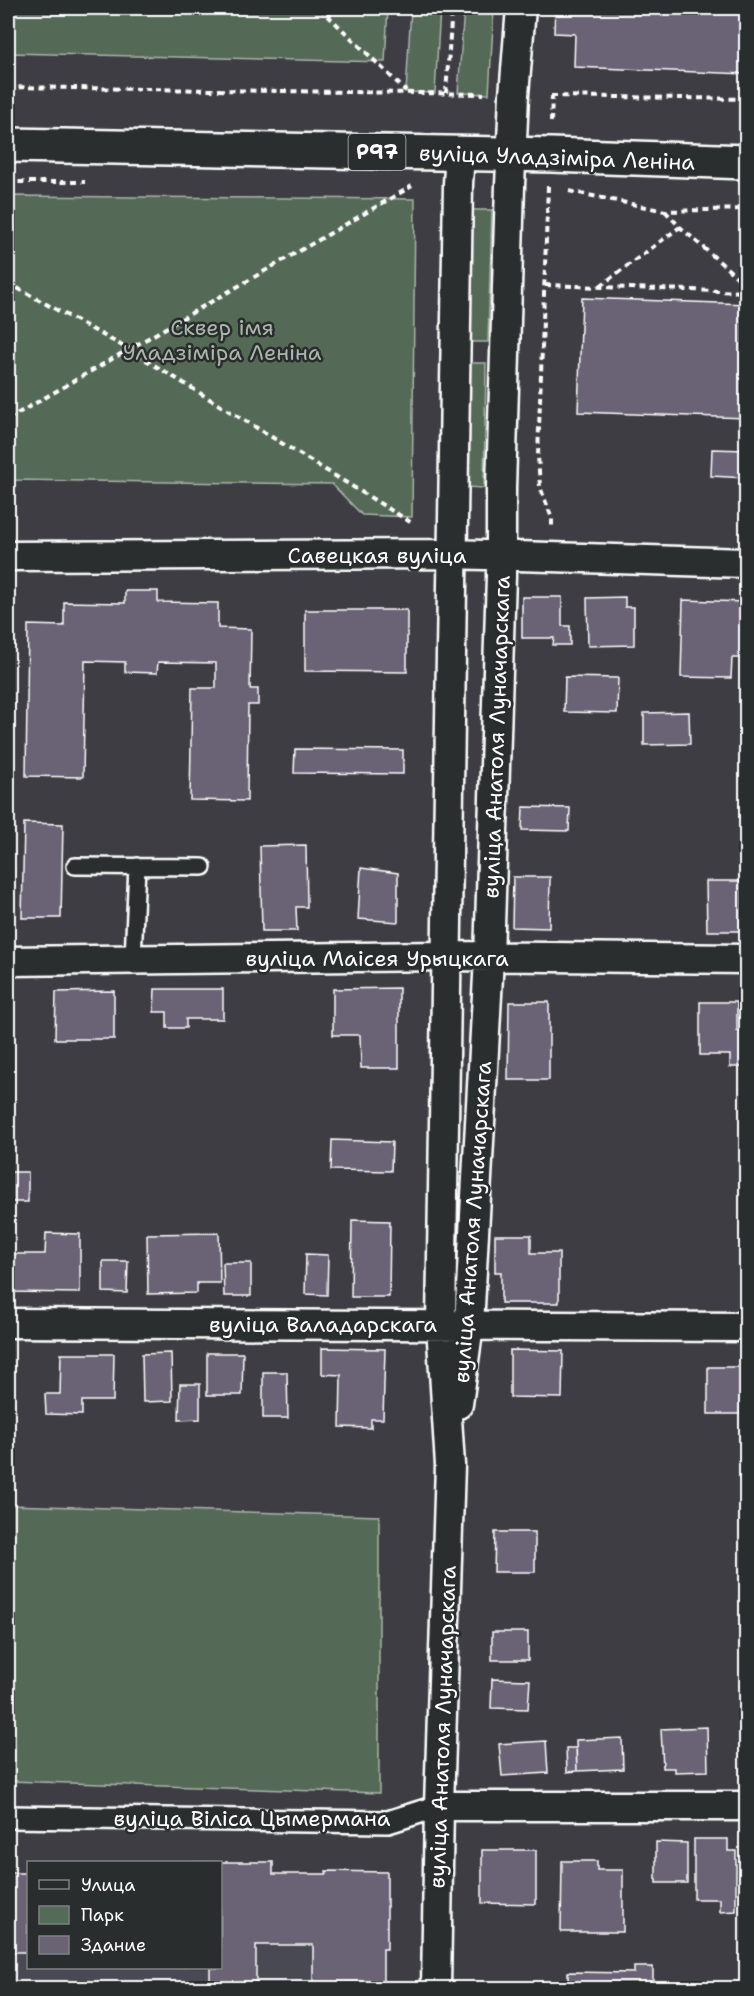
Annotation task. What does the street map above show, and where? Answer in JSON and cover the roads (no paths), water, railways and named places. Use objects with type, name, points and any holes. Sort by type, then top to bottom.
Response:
[{"type":"main road","name":"вуліца Уладзіміра Леніна","points":[[8,145],[460,153],[512,170],[550,171],[747,162]]},
{"type":"street","name":"вуліца Анатоля Луначарскага","points":[[450,1465],[469,1325],[489,958],[514,95],[521,8]]},
{"type":"street","name":"вуліца Анатоля Луначарскага","points":[[436,1989],[439,1806],[450,1465],[441,1325],[451,554],[460,153]]},
{"type":"street","name":"Савецкая вуліца","points":[[8,556],[451,554],[747,563]]},
{"type":"street","name":"вуліца Маісея Урыцкага","points":[[8,961],[445,956],[747,959]]},
{"type":"street","name":"вуліца Валадарскага","points":[[8,1323],[747,1327]]},
{"type":"street","name":"вуліца Віліса Цымермана","points":[[8,1817],[388,1822],[439,1806],[747,1806]]},
{"type":"lane","points":[[75,866],[203,867]]},
{"type":"lane","points":[[133,959],[137,866]]},
{"type":"park label","name":"Сквер імя Уладзіміра Леніна","points":[[222,340]]}]
